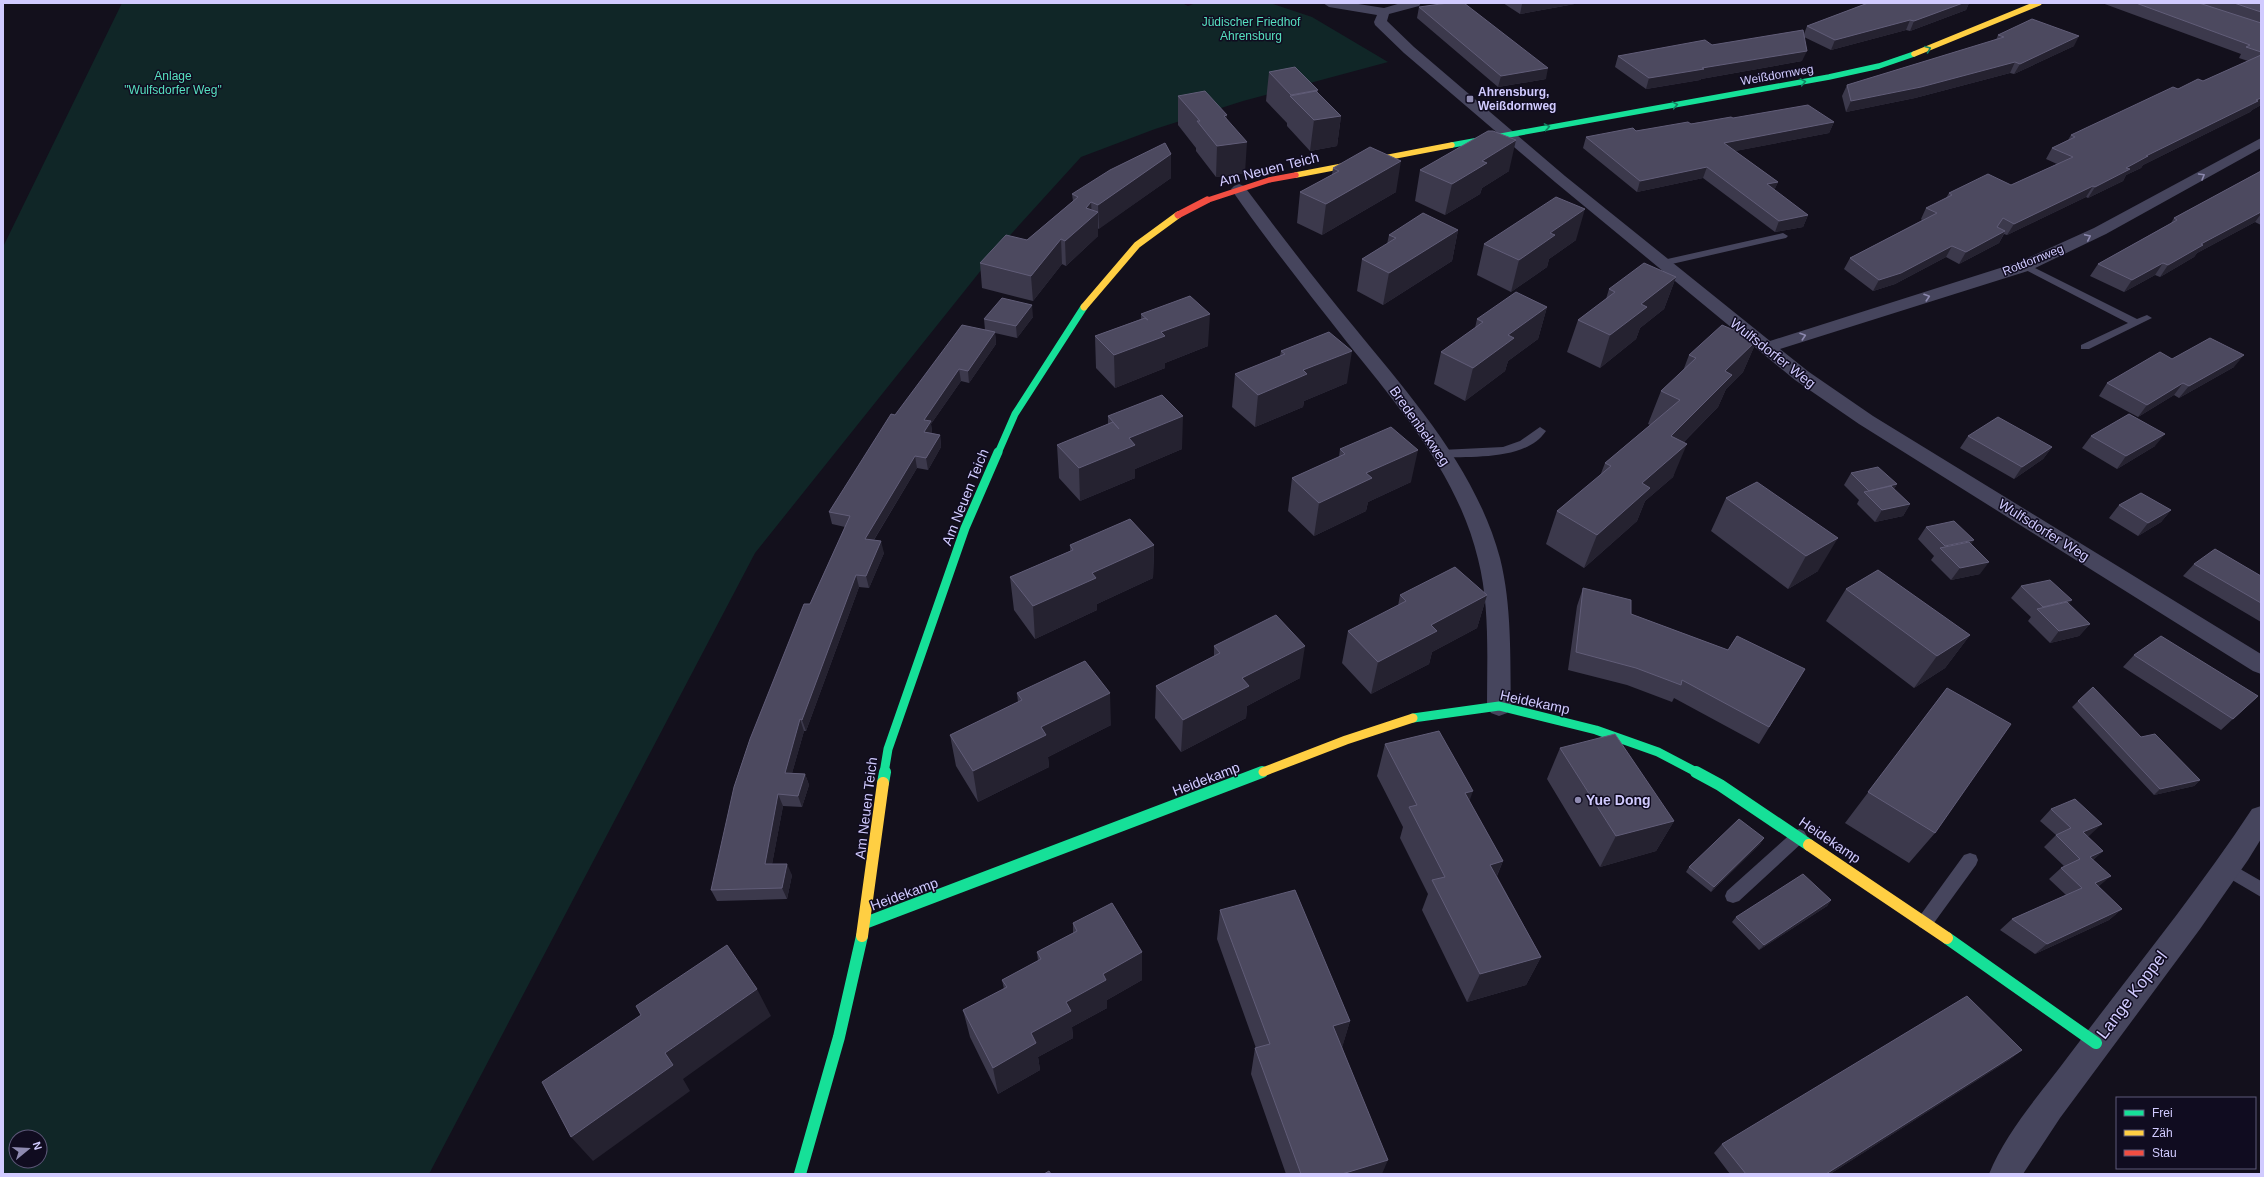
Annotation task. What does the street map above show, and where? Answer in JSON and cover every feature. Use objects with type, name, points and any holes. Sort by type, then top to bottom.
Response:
[{"type":"street","points":[[1329,3],[1384,12],[1415,3]]},
{"type":"street","name":"Weißdornweg","points":[[1508,134],[1829,77],[1879,66],[1913,55],[2039,3]]},
{"type":"street","name":"Wulfsdorfer Weg","points":[[1384,12],[1380,22],[1386,30],[1560,179],[1802,376],[1866,420],[2261,665]]},
{"type":"street","name":"Am Neuen Teich","points":[[800,1174],[839,1037],[865,923],[888,750],[969,517],[1016,414],[1079,312],[1137,245],[1173,217],[1212,197],[1270,180],[1508,134]]},
{"type":"street","name":"Rotdornweg","points":[[1766,348],[2025,266],[2107,227],[2261,142]]},
{"type":"street","name":"Bredenbekweg","points":[[1239,189],[1284,252],[1384,376],[1441,454],[1473,509],[1489,558],[1498,615],[1499,706]]},
{"type":"street","name":"Heidekamp","points":[[865,923],[1022,865],[1346,740],[1420,716],[1499,706],[1596,730],[1658,752],[1720,785],[1799,836],[1925,922],[2096,1043]]},
{"type":"street","name":"Lange Koppel","points":[[2005,1174],[2019,1150],[2096,1043],[2228,869],[2261,818]]},
{"type":"lane","points":[[1663,263],[1783,236]]},
{"type":"lane","points":[[2025,266],[2137,323]]},
{"type":"lane","points":[[2084,347],[2147,318]]},
{"type":"lane","points":[[1441,454],[1504,451],[1524,444],[1540,431]]},
{"type":"lane","points":[[1733,896],[1799,836]]},
{"type":"lane","points":[[1925,922],[1970,860]]},
{"type":"lane","points":[[2228,869],[2261,890]]},
{"type":"green space","points":[[122,3],[1182,3],[1188,6],[1196,3],[1270,3],[1312,17],[1388,62],[1243,101],[1155,129],[1081,157],[1002,244],[755,553],[429,1174],[3,1174],[3,247]]},
{"type":"building","points":[[1448,3],[1464,3],[1548,68],[1501,76],[1419,7]]},
{"type":"building","points":[[1868,3],[1963,3],[1914,21],[1910,20],[1835,40],[1807,26]]},
{"type":"building","points":[[2136,3],[2199,3],[2261,23],[2261,52],[2246,47],[2250,45]]},
{"type":"building","points":[[2234,3],[2261,3],[2261,12]]},
{"type":"building","points":[[2032,19],[2079,36],[2020,64],[2015,62],[1921,87],[1851,101],[1847,85],[2004,37],[1998,35]]},
{"type":"building","points":[[1803,30],[1807,51],[1649,78],[1618,56],[1705,40],[1712,45]]},
{"type":"building","points":[[2261,55],[2261,98],[2256,100],[2258,101],[2146,156],[2148,156],[2126,168],[2130,169],[2095,187],[2093,186],[2014,224],[2003,218],[1997,227],[2005,231],[1966,252],[1952,246],[1901,273],[1879,280],[1850,258],[1937,213],[1926,208],[1952,195],[1949,193],[1988,174],[2011,185],[2073,157],[2052,148],[2075,137],[2071,135],[2173,87],[2178,89],[2198,79],[2203,81]]},
{"type":"building","points":[[1295,67],[1318,90],[1291,95],[1269,72]]},
{"type":"building","points":[[1205,91],[1227,115],[1224,116],[1247,142],[1217,146],[1197,121],[1200,121],[1178,96]]},
{"type":"building","points":[[1316,91],[1341,116],[1314,120],[1290,96]]},
{"type":"building","points":[[1808,105],[1834,122],[1724,143],[1778,182],[1767,184],[1808,215],[1779,221],[1707,167],[1640,181],[1586,137],[1633,128],[1636,131],[1688,122],[1691,124]]},
{"type":"building","points":[[1488,131],[1493,131],[1516,140],[1482,161],[1487,163],[1452,184],[1420,170]]},
{"type":"building","points":[[1165,143],[1171,154],[1098,205],[1091,202],[1086,208],[1098,212],[1065,241],[1061,239],[1031,276],[980,263],[1006,235],[1027,240],[1078,197],[1072,194],[1110,170]]},
{"type":"building","points":[[1370,147],[1401,161],[1326,204],[1300,192],[1339,171],[1333,168]]},
{"type":"building","points":[[2261,171],[2261,212],[2201,244],[2203,245],[2168,265],[2163,263],[2132,280],[2098,264],[2177,220],[2174,218]]},
{"type":"building","points":[[1556,197],[1585,209],[1550,233],[1555,235],[1519,260],[1484,244]]},
{"type":"building","points":[[1423,213],[1458,230],[1389,273],[1362,259],[1396,238],[1389,235]]},
{"type":"building","points":[[1644,263],[1676,277],[1641,304],[1647,307],[1610,335],[1578,320],[1615,292],[1609,289]]},
{"type":"building","points":[[1516,292],[1547,307],[1508,335],[1514,338],[1473,368],[1441,352],[1483,322],[1477,319]]},
{"type":"building","points":[[1190,296],[1210,314],[1161,332],[1165,336],[1114,355],[1095,336],[1145,318],[1148,320],[1141,314]]},
{"type":"building","points":[[1002,298],[1032,305],[1016,326],[984,319]]},
{"type":"building","points":[[962,325],[995,332],[968,371],[959,369],[924,420],[931,421],[924,432],[940,435],[926,458],[915,456],[865,539],[881,541],[866,576],[856,575],[802,720],[800,719],[785,773],[805,774],[798,796],[778,794],[765,864],[787,864],[782,888],[711,890],[734,787],[750,739],[804,604],[810,604],[850,516],[829,512],[891,414],[895,415]]},
{"type":"building","points":[[1722,325],[1757,340],[1725,371],[1732,375],[1671,436],[1687,444],[1642,483],[1650,488],[1597,535],[1557,511],[1611,466],[1605,463],[1680,400],[1661,391],[1696,358],[1689,355]]},
{"type":"building","points":[[1329,332],[1352,351],[1303,370],[1307,374],[1258,395],[1235,374],[1285,354],[1281,351]]},
{"type":"building","points":[[2210,338],[2244,355],[2189,386],[2183,383],[2147,405],[2107,383],[2160,352],[2172,359]]},
{"type":"building","points":[[1162,395],[1183,416],[1129,438],[1135,445],[1079,468],[1057,445],[1113,422],[1119,429],[1108,416]]},
{"type":"building","points":[[2129,414],[2165,434],[2126,456],[2091,436]]},
{"type":"building","points":[[1998,417],[2052,447],[2022,467],[1968,436]]},
{"type":"building","points":[[1391,427],[1418,450],[1366,473],[1372,478],[1319,503],[1292,478],[1345,454],[1340,449]]},
{"type":"building","points":[[1878,467],[1897,484],[1869,491],[1851,473]]},
{"type":"building","points":[[1757,482],[1838,538],[1806,556],[1726,498]]},
{"type":"building","points":[[1891,486],[1910,504],[1882,510],[1864,492]]},
{"type":"building","points":[[2141,493],[2171,510],[2148,523],[2119,505]]},
{"type":"building","points":[[1130,519],[1154,545],[1092,573],[1096,578],[1033,606],[1010,577],[1073,550],[1070,545]]},
{"type":"building","points":[[1954,521],[1974,540],[1945,546],[1926,527]]},
{"type":"building","points":[[1969,542],[1989,562],[1960,568],[1940,548]]},
{"type":"building","points":[[2215,549],[2261,576],[2261,603],[2194,564]]},
{"type":"building","points":[[1455,567],[1487,595],[1431,625],[1437,631],[1378,662],[1348,631],[1406,601],[1400,595]]},
{"type":"building","points":[[1878,570],[1970,635],[1937,656],[1846,589]]},
{"type":"building","points":[[2050,580],[2072,600],[2043,607],[2021,586]]},
{"type":"building","points":[[1583,588],[1631,600],[1631,614],[1728,650],[1737,636],[1805,669],[1769,727],[1682,680],[1681,685],[1636,668],[1576,652]]},
{"type":"building","points":[[2067,602],[2090,624],[2059,631],[2037,609]]},
{"type":"building","points":[[1276,615],[1305,646],[1242,678],[1249,686],[1183,720],[1156,686],[1220,653],[1214,646]]},
{"type":"building","points":[[2161,636],[2258,696],[2233,719],[2134,655]]},
{"type":"building","points":[[1085,661],[1110,693],[1041,727],[1046,735],[973,771],[950,735],[1022,700],[1017,693]]},
{"type":"building","points":[[2093,687],[2141,737],[2155,734],[2200,780],[2160,789],[2078,701]]},
{"type":"building","points":[[1947,688],[2011,724],[1935,833],[1868,792]]},
{"type":"building","points":[[1439,731],[1473,791],[1465,793],[1503,861],[1490,865],[1541,957],[1480,974],[1432,880],[1445,877],[1409,807],[1417,805],[1385,744]]},
{"type":"building","points":[[1615,734],[1674,821],[1616,836],[1560,748]]},
{"type":"building","points":[[2075,799],[2102,824],[2083,832],[2103,851],[2090,857],[2111,876],[2095,883],[2122,909],[2047,944],[2012,919],[2082,888],[2061,868],[2080,859],[2056,835],[2071,828],[2051,809]]},
{"type":"building","points":[[1739,819],[1764,838],[1714,887],[1689,867]]},
{"type":"building","points":[[1803,874],[1831,900],[1764,945],[1736,917]]},
{"type":"building","points":[[1295,890],[1350,1021],[1333,1026],[1388,1160],[1342,1174],[1301,1174],[1255,1048],[1270,1044],[1220,910]]},
{"type":"building","points":[[1112,903],[1142,952],[1103,974],[1106,980],[1066,1002],[1071,1011],[1031,1033],[1036,1043],[993,1068],[963,1010],[1007,987],[1002,980],[1041,959],[1037,952],[1077,931],[1073,923]]},
{"type":"building","points":[[727,945],[757,989],[665,1053],[673,1065],[571,1137],[542,1082],[641,1015],[636,1006]]},
{"type":"building","points":[[1967,996],[2022,1050],[1826,1174],[1746,1174],[1722,1144]]},
{"type":"building","points":[[1049,1171],[1051,1174],[1044,1174]]},
{"type":"traffic: fast","points":[[1452,145],[1829,77],[1879,66],[1914,54]]},
{"type":"traffic: fast","points":[[883,783],[888,749],[965,528],[1015,414],[1084,307]]},
{"type":"traffic: fast","points":[[1413,718],[1499,706],[1596,730],[1658,752],[1720,785],[1809,845]]},
{"type":"traffic: fast","points":[[865,923],[1263,772]]},
{"type":"traffic: fast","points":[[800,1174],[839,1037],[862,936]]},
{"type":"traffic: fast","points":[[1947,938],[2096,1043]]},
{"type":"traffic: slow","points":[[1914,54],[2039,3]]},
{"type":"traffic: slow","points":[[1296,175],[1452,145]]},
{"type":"traffic: slow","points":[[1084,307],[1137,245],[1178,215]]},
{"type":"traffic: slow","points":[[1263,772],[1346,740],[1413,718]]},
{"type":"traffic: slow","points":[[862,936],[883,783]]},
{"type":"traffic: slow","points":[[1809,845],[1947,938]]},
{"type":"traffic: jam","points":[[1178,215],[1212,197],[1269,180],[1296,175]]},
{"type":"place","name":"Ahrensburg, Weißdornweg","points":[[1470,99]]},
{"type":"place","name":"Yue Dong","points":[[1578,800]]},
{"type":"park label","name":"Jüdischer Friedhof Ahrensburg","points":[[1251,29]]},
{"type":"park label","name":"Anlage \"Wulfsdorfer Weg\"","points":[[173,83]]}]
